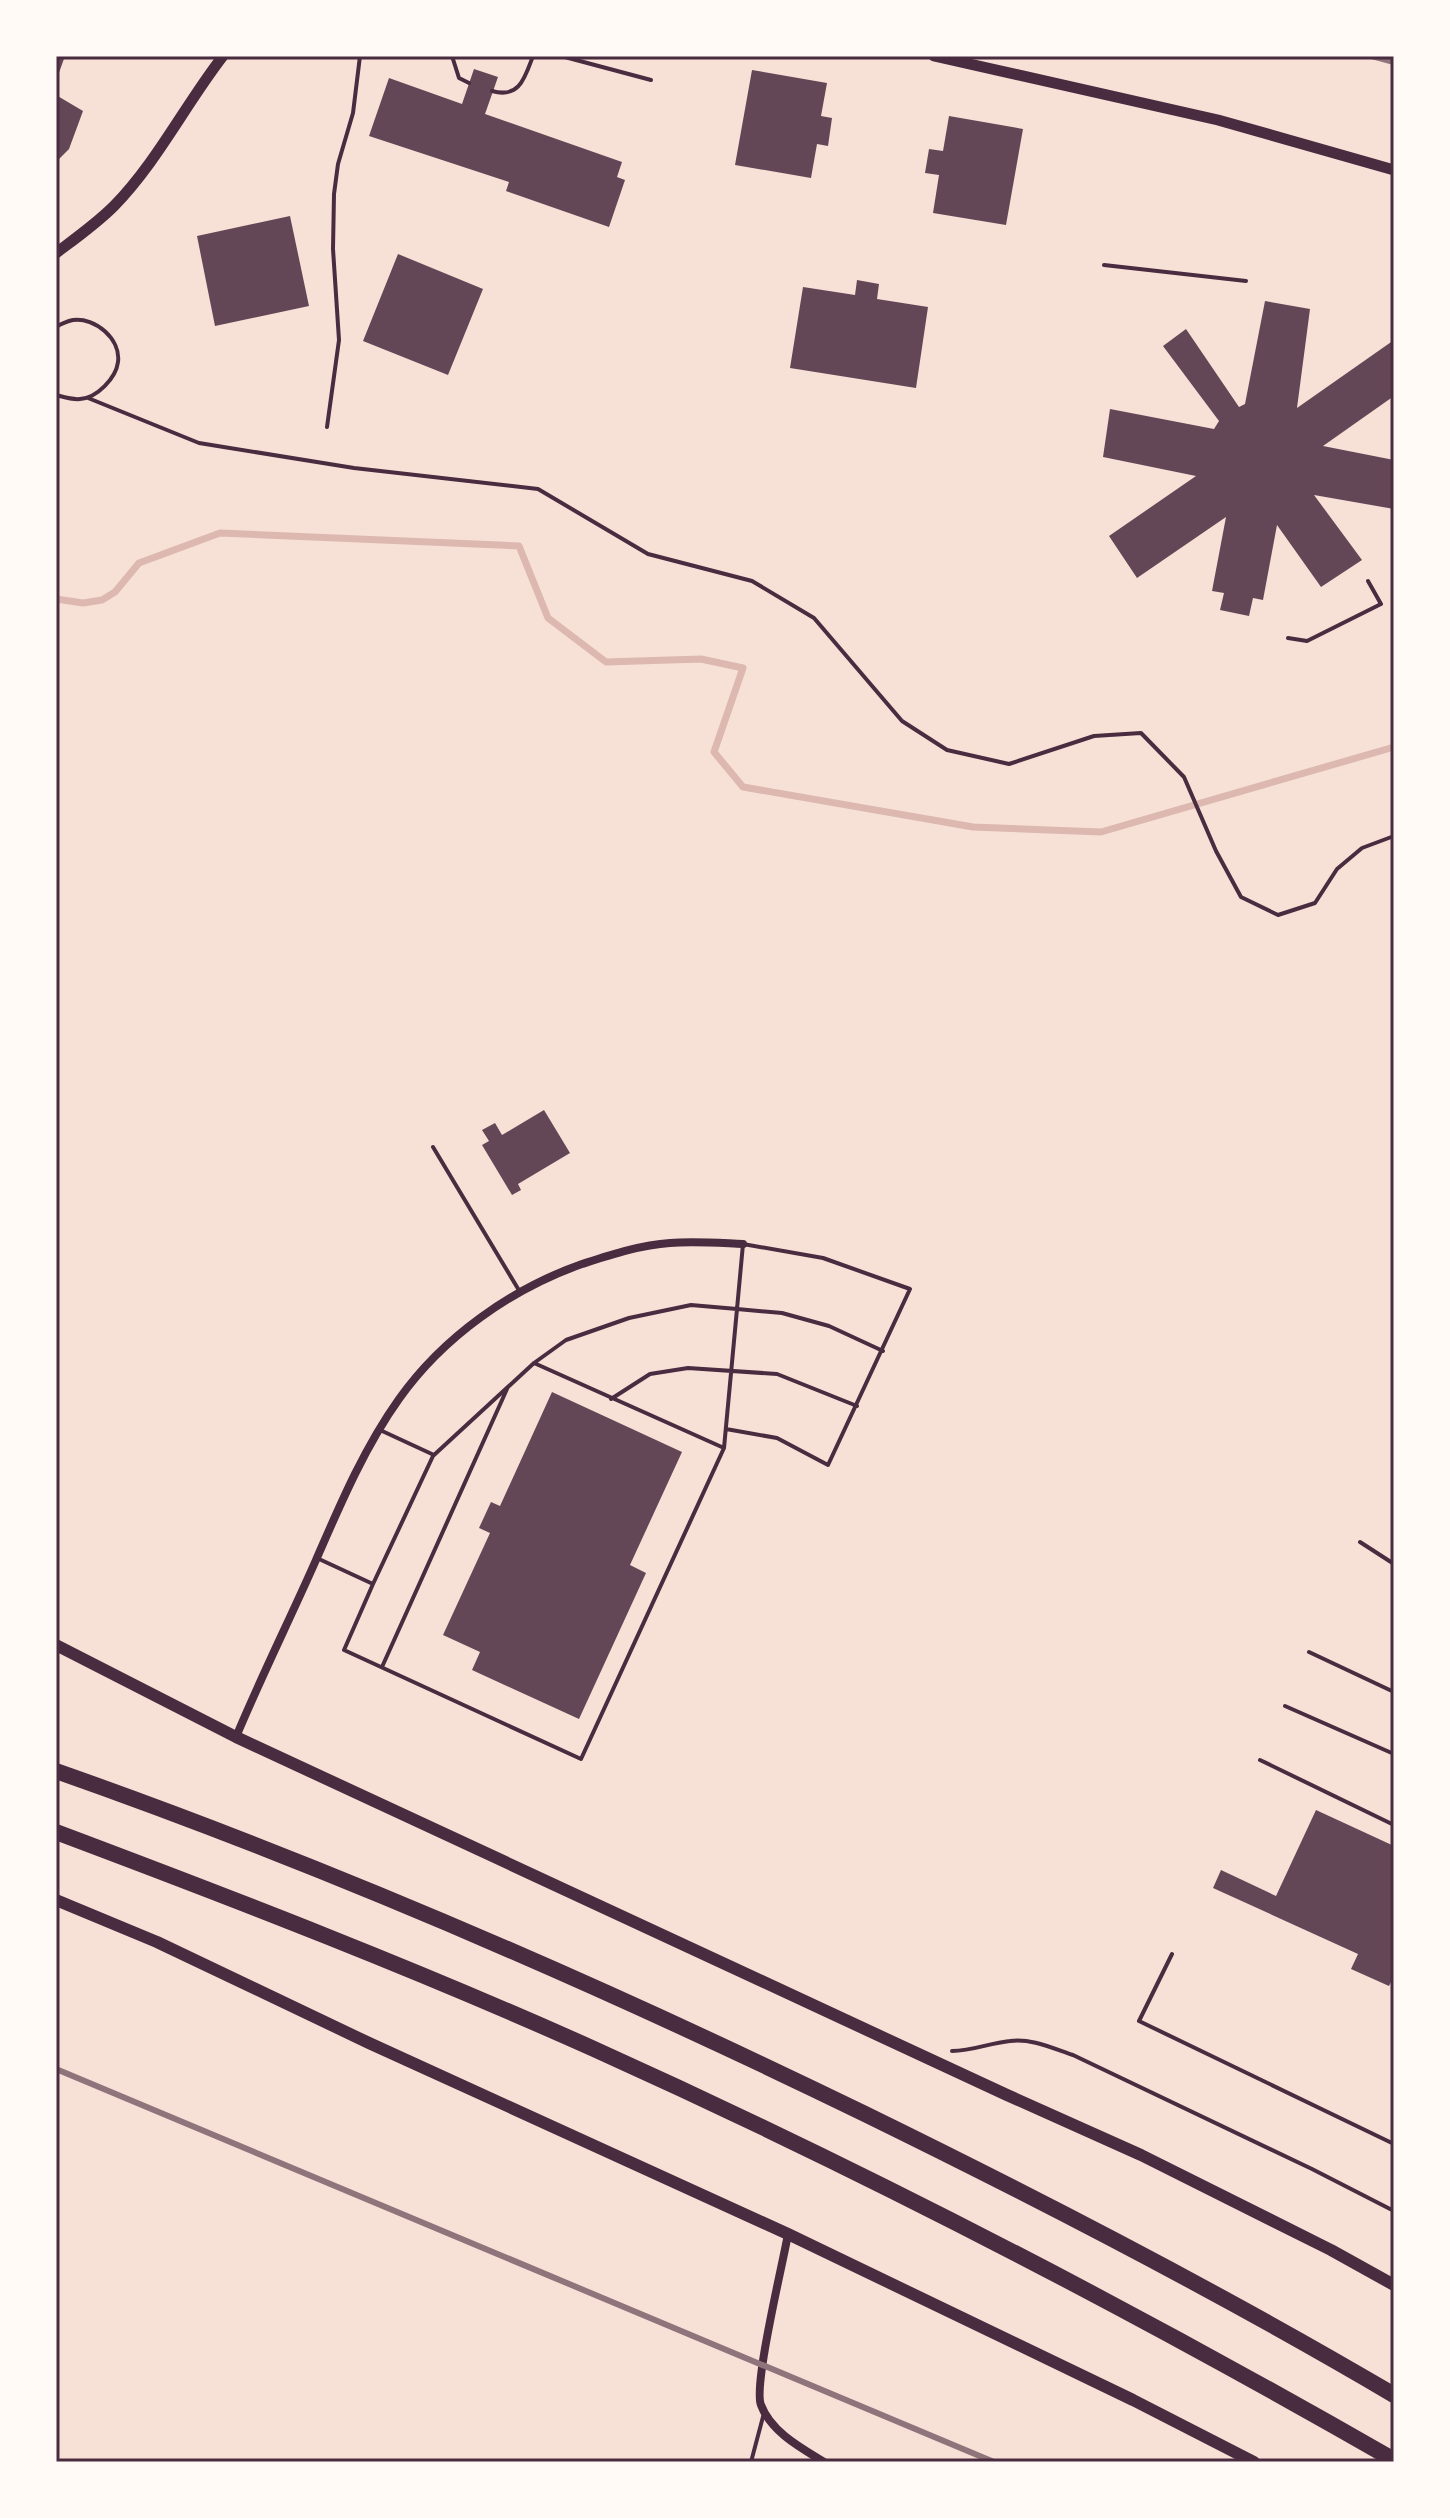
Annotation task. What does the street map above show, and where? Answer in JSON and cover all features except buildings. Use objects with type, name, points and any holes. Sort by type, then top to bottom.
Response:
[{"type":"highway","points":[[56,1771],[298,1862],[623,1999],[950,2155],[1111,2237],[1394,2395]]},
{"type":"highway","points":[[56,1832],[329,1937],[621,2062],[976,2232],[1274,2391],[1394,2460]]},
{"type":"main road","points":[[56,1645],[236,1737],[1141,2155],[1394,2285]]},
{"type":"main road","points":[[56,1900],[157,1942],[369,2043],[788,2234],[1133,2400],[1254,2462]]},
{"type":"street","points":[[56,253],[93,226],[115,205],[222,56]]},
{"type":"street","points":[[934,56],[1218,120],[1394,170]]},
{"type":"street","points":[[236,1737],[360,1464],[398,1400],[422,1369],[477,1321],[520,1292],[564,1270],[643,1246],[670,1243],[743,1244]]},
{"type":"street","points":[[788,2234],[759,2403],[769,2420],[792,2442],[824,2462]]},
{"type":"lane","points":[[327,427],[339,340],[333,249],[334,194],[338,164],[353,113],[360,56]]},
{"type":"lane","points":[[452,56],[459,78],[469,83]]},
{"type":"lane","points":[[492,91],[510,93],[518,89],[533,56]]},
{"type":"lane","points":[[561,56],[651,80]]},
{"type":"lane","points":[[1104,265],[1246,281]]},
{"type":"lane","points":[[1288,638],[1307,641],[1381,604],[1368,581]]},
{"type":"lane","points":[[433,1147],[520,1292]]},
{"type":"lane","points":[[726,1429],[777,1438],[828,1465],[883,1351],[910,1289],[823,1258],[743,1244],[737,1309],[731,1370],[724,1448],[581,1759],[344,1650],[434,1455],[534,1363],[566,1340],[629,1318],[691,1305],[737,1309],[782,1313],[829,1326],[883,1351]]},
{"type":"lane","points":[[534,1363],[724,1448]]},
{"type":"lane","points":[[611,1399],[650,1374],[688,1368],[777,1374],[857,1406]]},
{"type":"lane","points":[[382,1667],[508,1387]]},
{"type":"lane","points":[[379,1430],[434,1455]]},
{"type":"lane","points":[[1360,1542],[1394,1564]]},
{"type":"lane","points":[[317,1558],[373,1584]]},
{"type":"lane","points":[[1309,1652],[1394,1692]]},
{"type":"lane","points":[[1285,1706],[1394,1754]]},
{"type":"lane","points":[[1260,1760],[1394,1825]]},
{"type":"lane","points":[[1172,1954],[1139,2021],[1394,2144]]},
{"type":"lane","points":[[751,2462],[764,2411]]},
{"type":"path","points":[[56,327],[72,320],[98,326],[109,335],[116,348],[118,363],[101,389],[88,398],[77,400],[56,395]]},
{"type":"path","points":[[88,398],[199,443],[354,468],[538,489],[648,554],[752,581],[814,618],[902,721],[947,750],[1009,764],[1094,736],[1141,733],[1184,777],[1216,851],[1241,897],[1278,915],[1315,903],[1337,869],[1362,848],[1394,836]]},
{"type":"path","points":[[949,2050],[974,2050],[1012,2040],[1031,2041],[1073,2055],[1394,2211]]},
{"type":"waterway","points":[[56,599],[83,603],[102,600],[115,592],[139,563],[220,533],[519,546],[548,618],[606,662],[701,659],[743,668],[714,752],[743,787],[973,827],[1101,832],[1394,747]]},
{"type":"railway","points":[[1372,56],[1394,62]]},
{"type":"railway","points":[[56,2069],[994,2462]]}]
